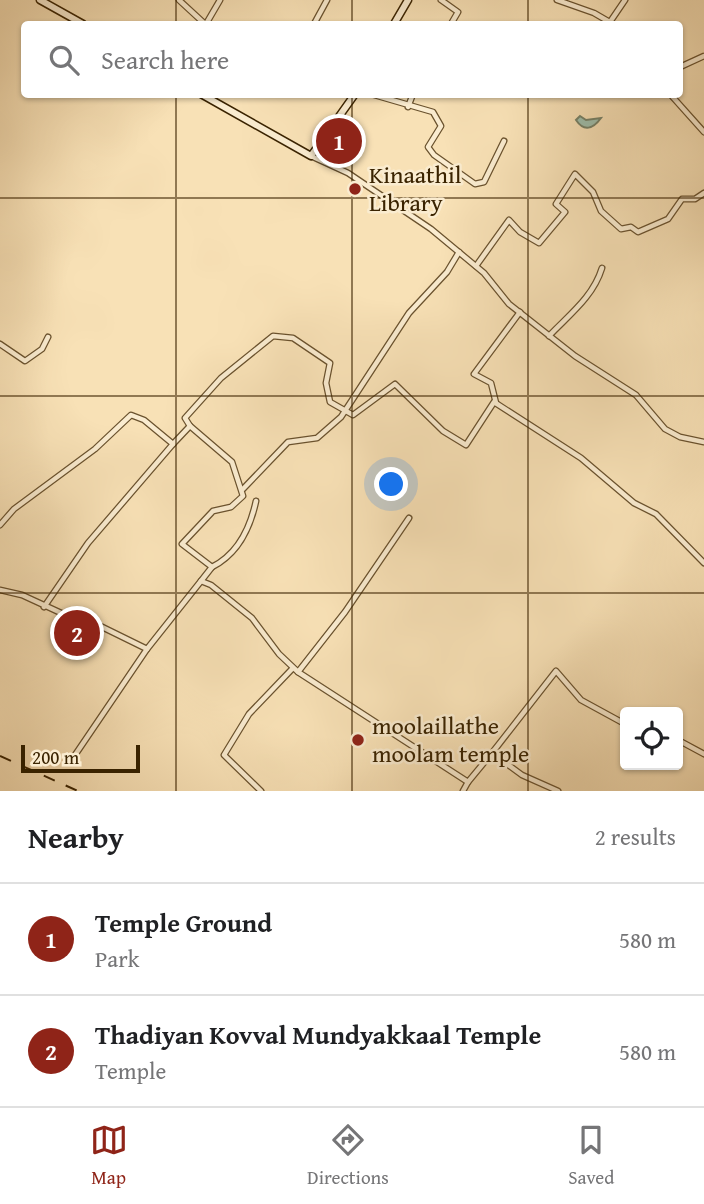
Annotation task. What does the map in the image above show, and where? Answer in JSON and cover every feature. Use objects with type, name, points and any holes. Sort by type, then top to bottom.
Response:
[{"type":"main road","points":[[40,0],[78,21]]},
{"type":"main road","points":[[396,21],[408,0]]},
{"type":"main road","points":[[208,98],[312,156],[352,98]]},
{"type":"street","points":[[179,0],[203,21]]},
{"type":"street","points":[[208,21],[220,0]]},
{"type":"street","points":[[316,21],[327,0]]},
{"type":"street","points":[[440,0],[458,12],[453,21]]},
{"type":"street","points":[[557,0],[594,13],[608,21]]},
{"type":"street","points":[[612,21],[625,0]]},
{"type":"street","points":[[683,66],[704,56]]},
{"type":"street","points":[[382,98],[433,112],[441,126],[428,147],[434,155],[475,184],[484,182],[504,141]]},
{"type":"street","points":[[408,107],[411,98]]},
{"type":"street","points":[[674,98],[704,132]]},
{"type":"street","points":[[312,156],[348,173],[424,223],[476,266],[520,312],[549,336],[591,368],[631,391],[665,429],[680,437],[704,442]]},
{"type":"street","points":[[476,266],[509,220],[520,232],[538,243],[565,212],[556,204],[575,174],[593,192],[601,211],[621,229],[631,227],[638,232],[668,219],[682,199],[695,199],[704,193]]},
{"type":"street","points":[[243,489],[288,442],[317,438],[345,411],[410,313],[447,272],[459,253]]},
{"type":"street","points":[[549,336],[581,305],[596,285],[602,268]]},
{"type":"street","points":[[520,312],[474,374],[491,383],[496,403],[581,458],[634,503],[656,514],[704,563]]},
{"type":"street","points":[[212,567],[182,544],[213,511],[231,507],[243,496],[243,489],[232,462],[190,426],[185,418],[221,378],[273,336],[293,338],[330,363],[326,383],[330,402],[353,415],[374,403],[395,384],[443,431],[466,445],[494,402],[496,403]]},
{"type":"street","points":[[0,344],[25,361],[42,349],[48,337]]},
{"type":"street","points":[[0,525],[14,509],[94,449],[131,415],[144,420],[173,443]]},
{"type":"street","points":[[44,607],[88,543],[190,426]]},
{"type":"street","points":[[73,758],[147,649],[212,567],[227,559],[238,546],[251,522],[256,501]]},
{"type":"street","points":[[298,672],[345,611],[409,518]]},
{"type":"street","points":[[201,581],[211,585],[251,618],[298,672],[468,782]]},
{"type":"street","points":[[0,590],[22,596],[72,618],[94,622],[147,649]]},
{"type":"street","points":[[261,791],[224,755],[249,714],[293,668]]},
{"type":"street","points":[[463,791],[556,671],[581,700],[620,721]]},
{"type":"street","points":[[683,743],[704,754]]},
{"type":"street","points":[[492,753],[522,775],[558,791]]},
{"type":"shaded area","points":[[580,116],[586,120],[601,118],[592,127],[585,128],[576,120]]},
{"type":"shaded area","points":[[338,128],[354,144],[338,160],[322,149]]},
{"type":"railway","points":[[0,756],[78,791]]},
{"type":"place","name":"Temple Ground","points":[[339,141]]},
{"type":"place","name":"Kinaathil Library","points":[[355,189]]},
{"type":"place","name":"Thadiyan Kovval Mundyakkaal Temple","points":[[77,633]]},
{"type":"place","name":"moolaillathe moolam temple","points":[[358,740]]}]
